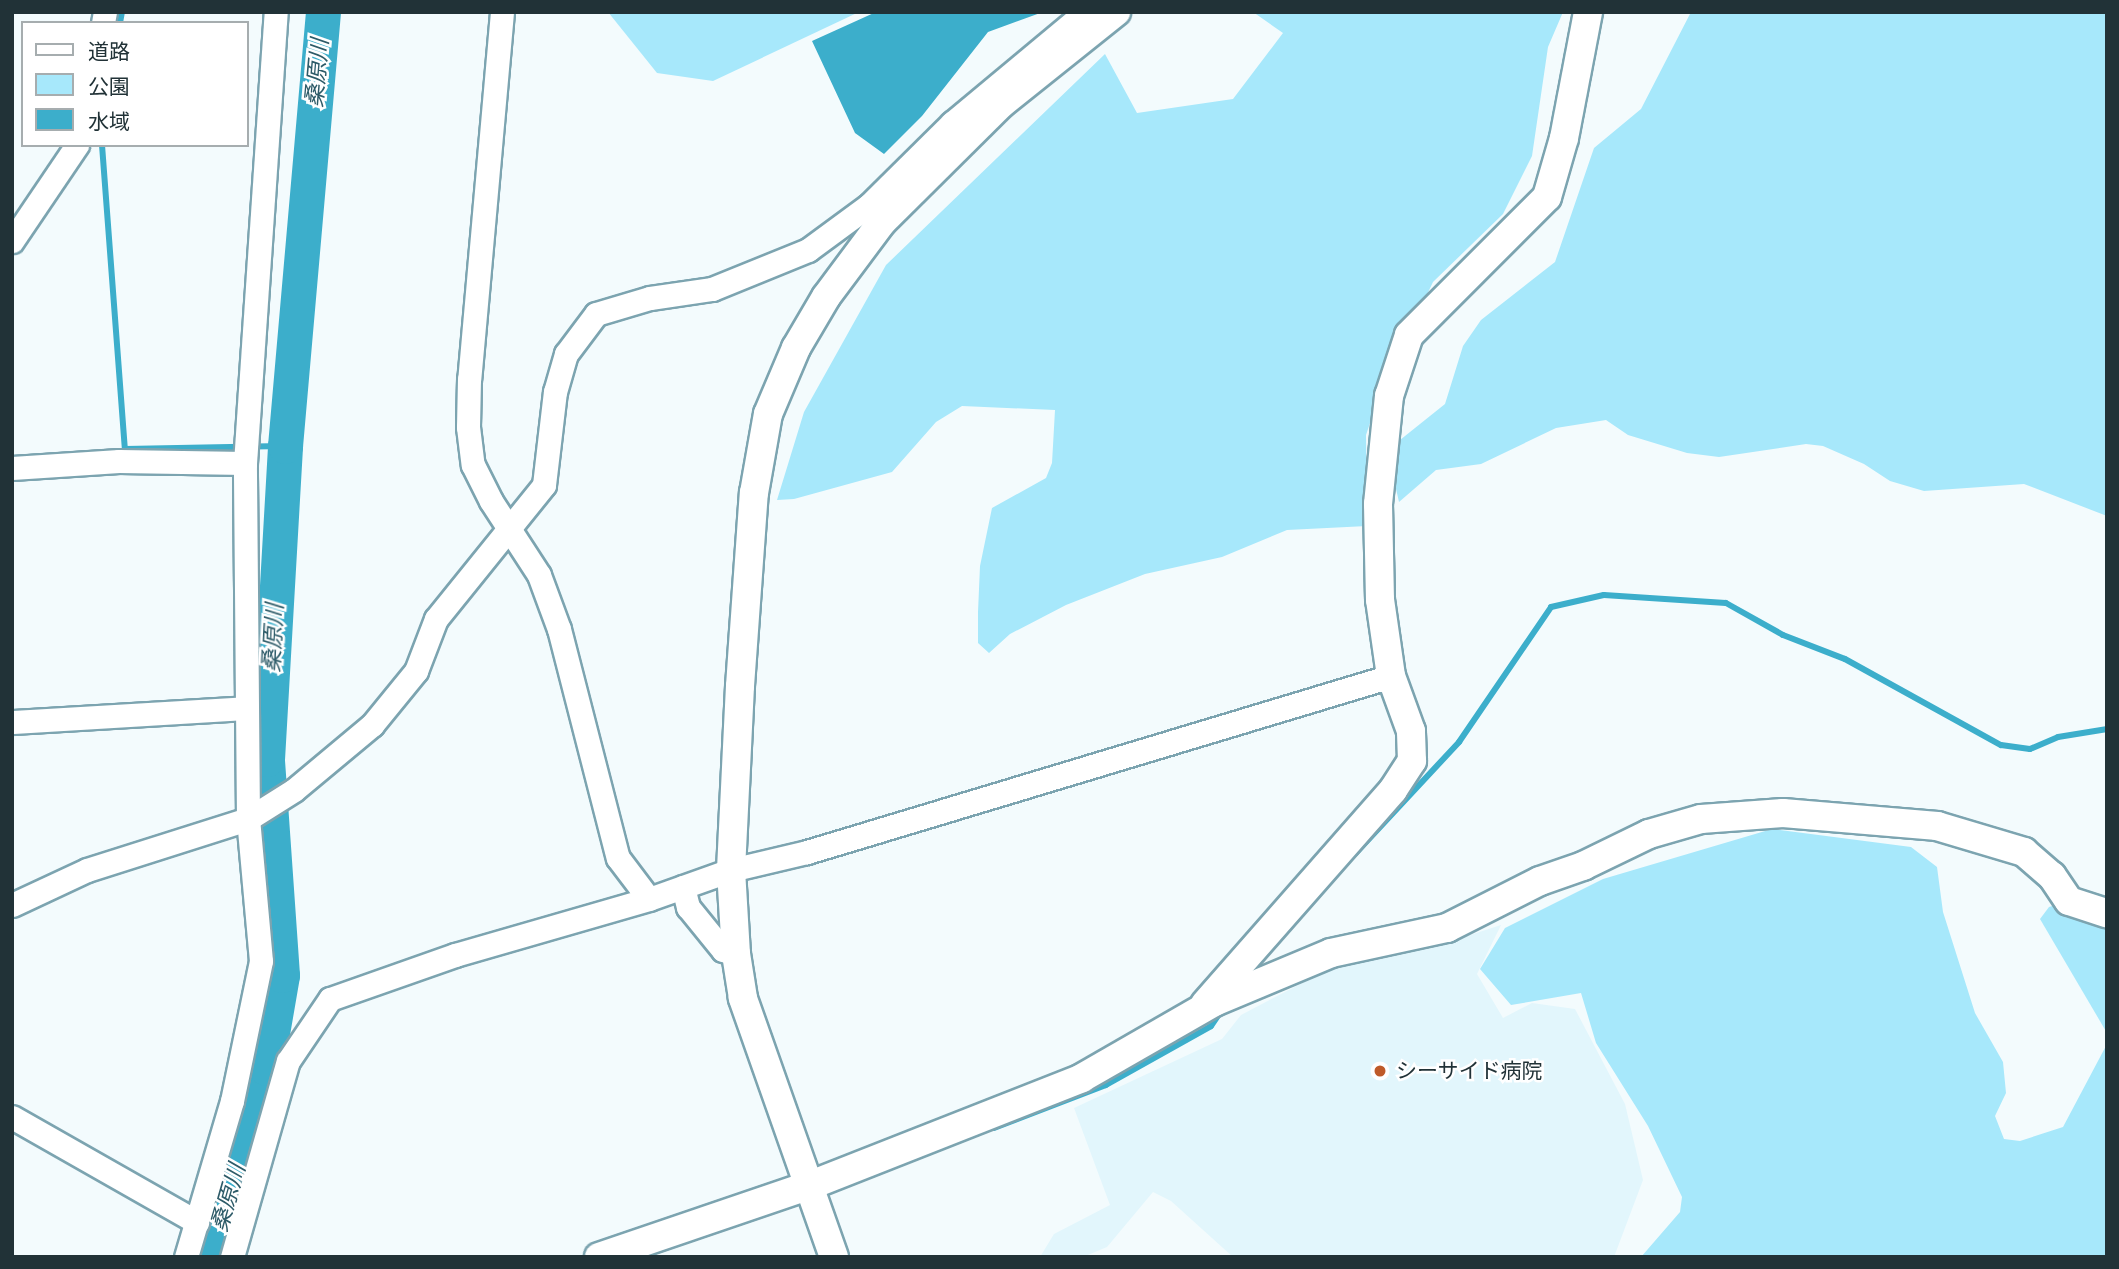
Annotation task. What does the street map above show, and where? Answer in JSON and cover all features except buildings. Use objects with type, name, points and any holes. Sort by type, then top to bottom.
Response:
[{"type":"street","points":[[186,1257],[232,1101],[261,961],[248,818],[245,463],[276,12]]},
{"type":"street","points":[[502,12],[468,427],[474,465],[539,575],[559,629],[618,858],[649,899]]},
{"type":"street","points":[[12,905],[87,870],[248,818],[294,790],[372,725],[416,671],[436,619],[544,485],[555,392],[566,354],[596,314],[650,298],[712,289],[808,250],[869,205],[952,123],[1084,12]]},
{"type":"street","points":[[834,1257],[743,998],[736,954],[731,870],[754,494],[768,414],[796,348],[826,297],[882,222],[1002,103],[1116,12]]},
{"type":"street","points":[[1207,1006],[1393,790],[1412,761],[1411,731],[1391,676],[1380,600],[1378,504],[1389,396],[1409,335],[1547,197],[1564,138],[1588,12]]},
{"type":"street","points":[[12,240],[76,147]]},
{"type":"street","points":[[12,468],[119,461],[245,463]]},
{"type":"street","points":[[233,1257],[288,1061],[330,999],[455,955],[649,899],[731,870],[807,852],[1391,676]]},
{"type":"street","points":[[12,722],[247,708]]},
{"type":"street","points":[[598,1257],[815,1198],[1082,1078],[1207,1006],[1331,953],[1447,928],[1539,881],[1583,866],[1649,834],[1701,819],[1783,813],[1937,826],[2024,852],[2052,876],[2069,901],[2107,913]]},
{"type":"street","points":[[682,887],[688,907],[723,950],[736,954]]},
{"type":"street","points":[[12,1117],[197,1222]]},
{"type":"shaded area","name":"シーサイド病院","points":[[1501,925],[1477,974],[1503,1018],[1532,1003],[1575,1009],[1625,1104],[1643,1180],[1614,1257],[1233,1257],[1171,1201],[1153,1192],[1107,1247],[1083,1257],[1040,1257],[1054,1234],[1110,1205],[1074,1108],[1222,1039],[1241,1015],[1333,967],[1433,947]]},
{"type":"green space","points":[[608,12],[859,12],[713,81],[657,73]]},
{"type":"green space","points":[[1253,12],[1563,12],[1548,47],[1532,156],[1503,214],[1433,282],[1380,393],[1366,435],[1367,526],[1287,530],[1222,557],[1145,574],[1066,605],[1010,634],[989,653],[978,643],[978,612],[980,566],[992,508],[1046,478],[1052,463],[1055,410],[962,406],[936,422],[892,472],[794,499],[777,500],[804,412],[886,265],[1105,54],[1137,113],[1233,99],[1283,33]]},
{"type":"green space","points":[[1691,12],[2107,12],[2107,516],[2024,484],[1924,491],[1890,481],[1864,464],[1823,446],[1806,444],[1719,457],[1687,453],[1628,435],[1606,420],[1556,428],[1481,464],[1436,470],[1399,502],[1389,458],[1395,444],[1445,404],[1463,346],[1481,320],[1555,262],[1594,148],[1641,109]]},
{"type":"green space","points":[[1772,829],[1911,847],[1937,867],[1943,912],[1975,1013],[2003,1062],[2006,1093],[1995,1116],[2004,1139],[2020,1141],[2063,1127],[2107,1044],[2107,1257],[1641,1257],[1680,1212],[1682,1197],[1648,1126],[1596,1043],[1581,993],[1511,1005],[1480,969],[1505,928],[1603,879]]},
{"type":"green space","points":[[2065,902],[2107,922],[2107,1033],[2040,919],[2049,907]]},
{"type":"water","points":[[876,12],[1043,12],[988,32],[922,116],[884,154],[855,133],[812,41]]},
{"type":"waterway","points":[[120,21],[122,12]]},
{"type":"waterway","name":"桑原川","points":[[212,1257],[266,1068],[282,975],[267,759],[285,446],[323,12]]},
{"type":"waterway","points":[[102,147],[125,449],[285,446]]},
{"type":"waterway","points":[[1355,854],[1459,742],[1551,607],[1604,595],[1726,603],[1783,635],[1845,659],[2001,745],[2030,749],[2058,737],[2107,729]]},
{"type":"waterway","points":[[994,1128],[1106,1085],[1211,1026],[1221,1011]]},
{"type":"place","name":"シーサイド病院","points":[[1380,1071]]}]
